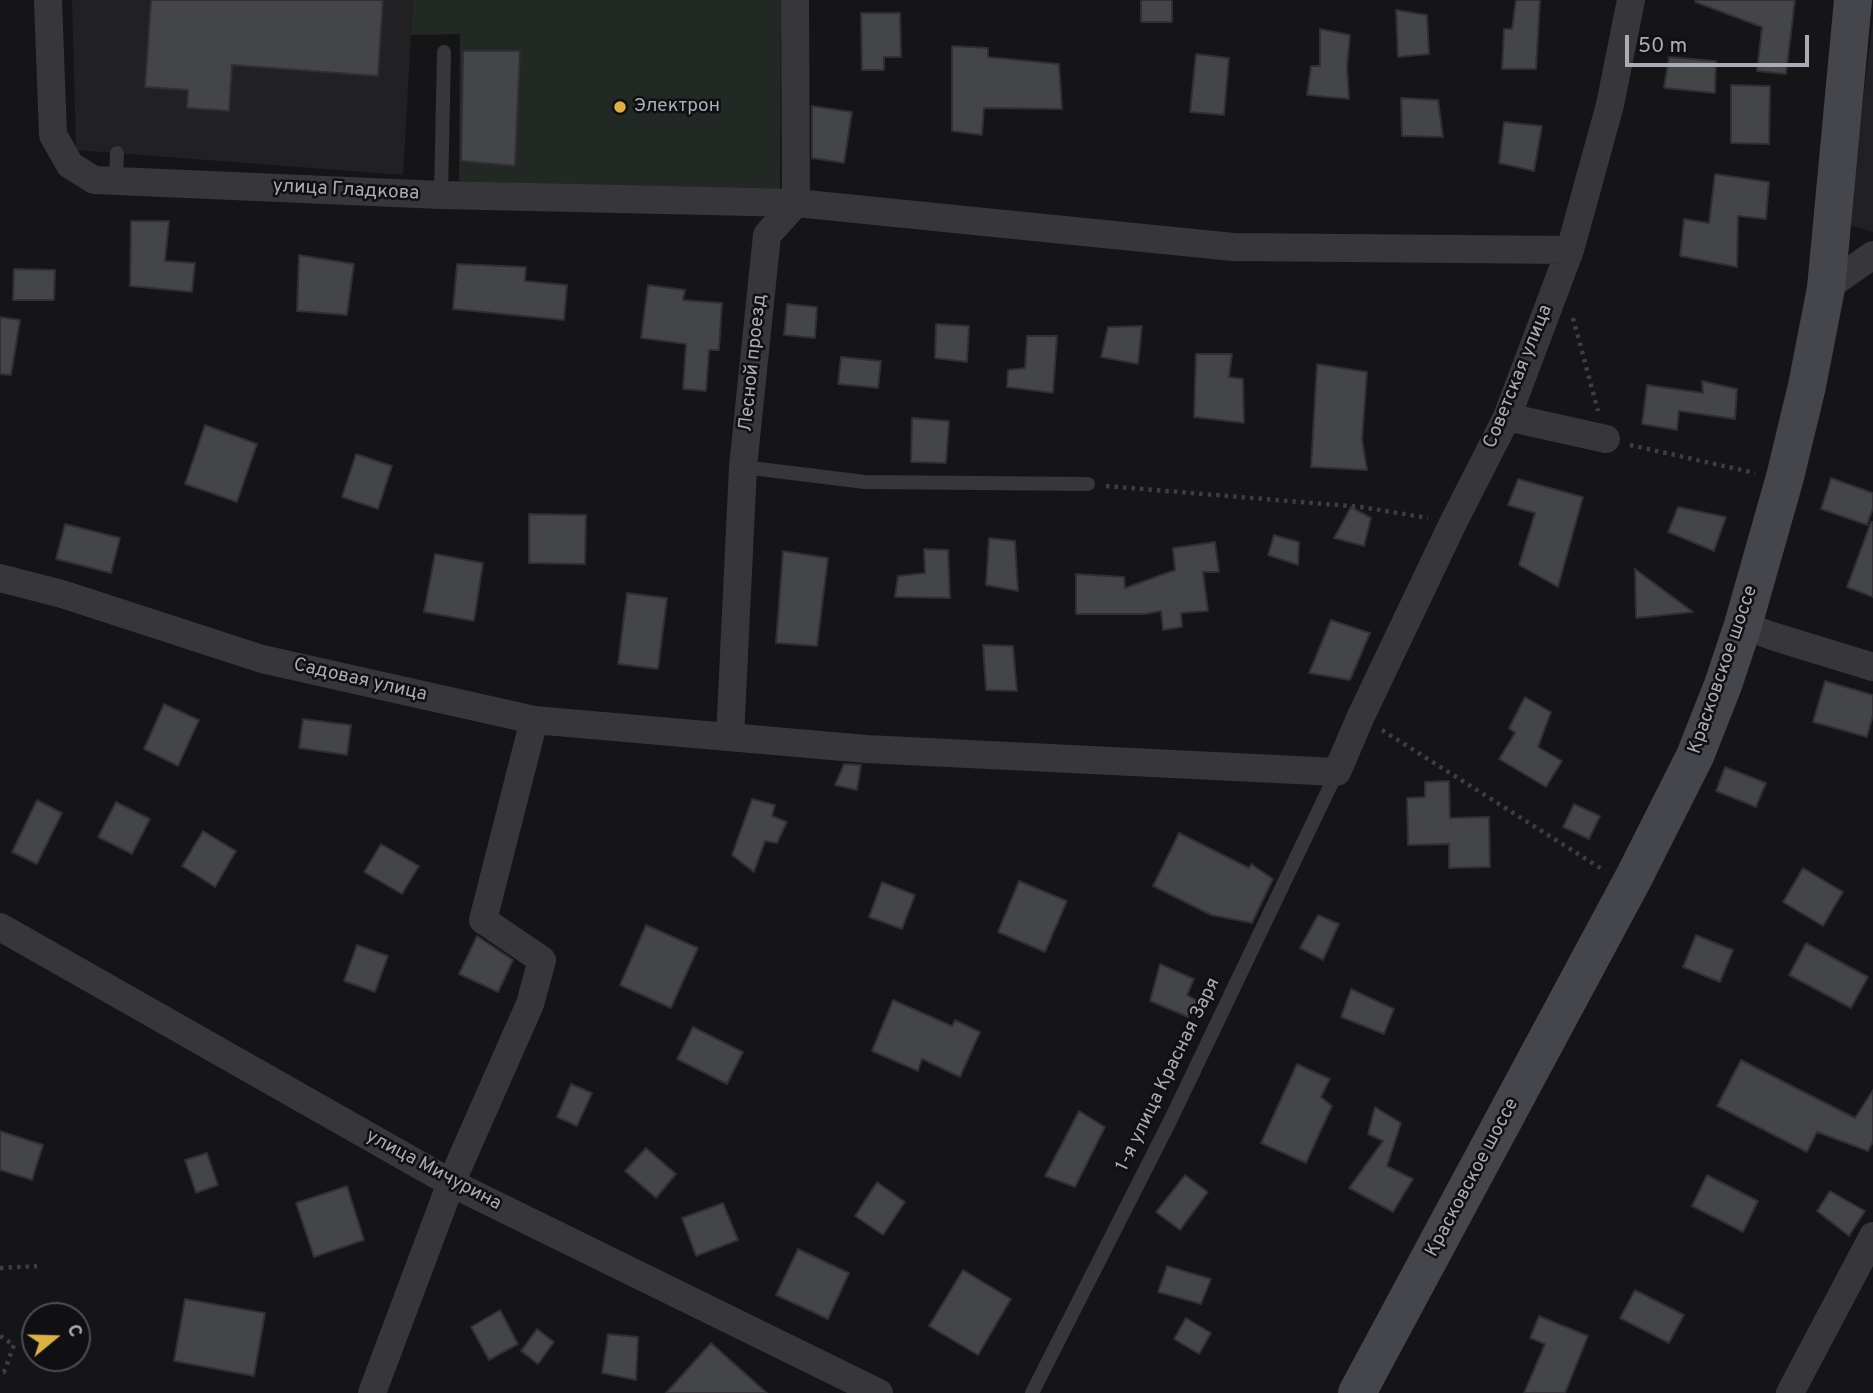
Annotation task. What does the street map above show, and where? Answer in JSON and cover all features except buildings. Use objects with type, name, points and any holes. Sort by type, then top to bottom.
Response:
[{"type":"main road","name":"Красковское шоссе","points":[[1357,1393],[1640,865],[1695,756],[1743,625],[1785,478],[1826,288],[1853,0]]},
{"type":"street","name":"улица Гладкова","points":[[48,0],[53,135],[70,165],[94,180],[358,182],[441,195],[788,193],[1233,247],[1565,262]]},
{"type":"street","points":[[788,193],[795,0]]},
{"type":"street","name":"Советская улица","points":[[1337,772],[1453,523],[1507,417],[1565,262],[1609,105],[1631,0]]},
{"type":"street","name":"Лесной проезд","points":[[730,737],[743,467],[768,235],[788,193]]},
{"type":"street","points":[[1826,288],[1873,255]]},
{"type":"street","points":[[1507,417],[1606,439]]},
{"type":"street","name":"Садовая улица","points":[[0,578],[62,594],[262,659],[534,720],[866,748],[1337,772]]},
{"type":"street","points":[[1743,625],[1873,667]]},
{"type":"street","points":[[372,1393],[451,1183],[530,1004],[542,960],[482,920],[534,720]]},
{"type":"street","name":"улица Мичурина","points":[[0,927],[451,1183],[878,1393]]},
{"type":"street","points":[[1790,1393],[1873,1236]]},
{"type":"lane","points":[[441,195],[444,52]]},
{"type":"lane","points":[[116,181],[117,153]]},
{"type":"lane","points":[[743,467],[865,482],[1088,484]]},
{"type":"lane","name":"1-я улица Красная Заря","points":[[1032,1393],[1176,1108],[1337,772]]},
{"type":"path","points":[[1565,262],[1606,439],[1764,475]]},
{"type":"path","points":[[1088,484],[1361,507],[1453,523]]},
{"type":"path","points":[[1361,716],[1612,876]]},
{"type":"path","points":[[0,1268],[37,1266]]},
{"type":"path","points":[[0,1336],[14,1345],[4,1372],[0,1371]]},
{"type":"shaded area","points":[[72,0],[413,0],[403,175],[76,150]]},
{"type":"shaded area","name":"Электрон","points":[[413,0],[781,0],[780,195],[459,181],[460,34],[411,35]]},
{"type":"shaded area","points":[[1873,18],[1873,232],[1848,225]]},
{"type":"place","name":"Электрон","points":[[620,107]]}]
